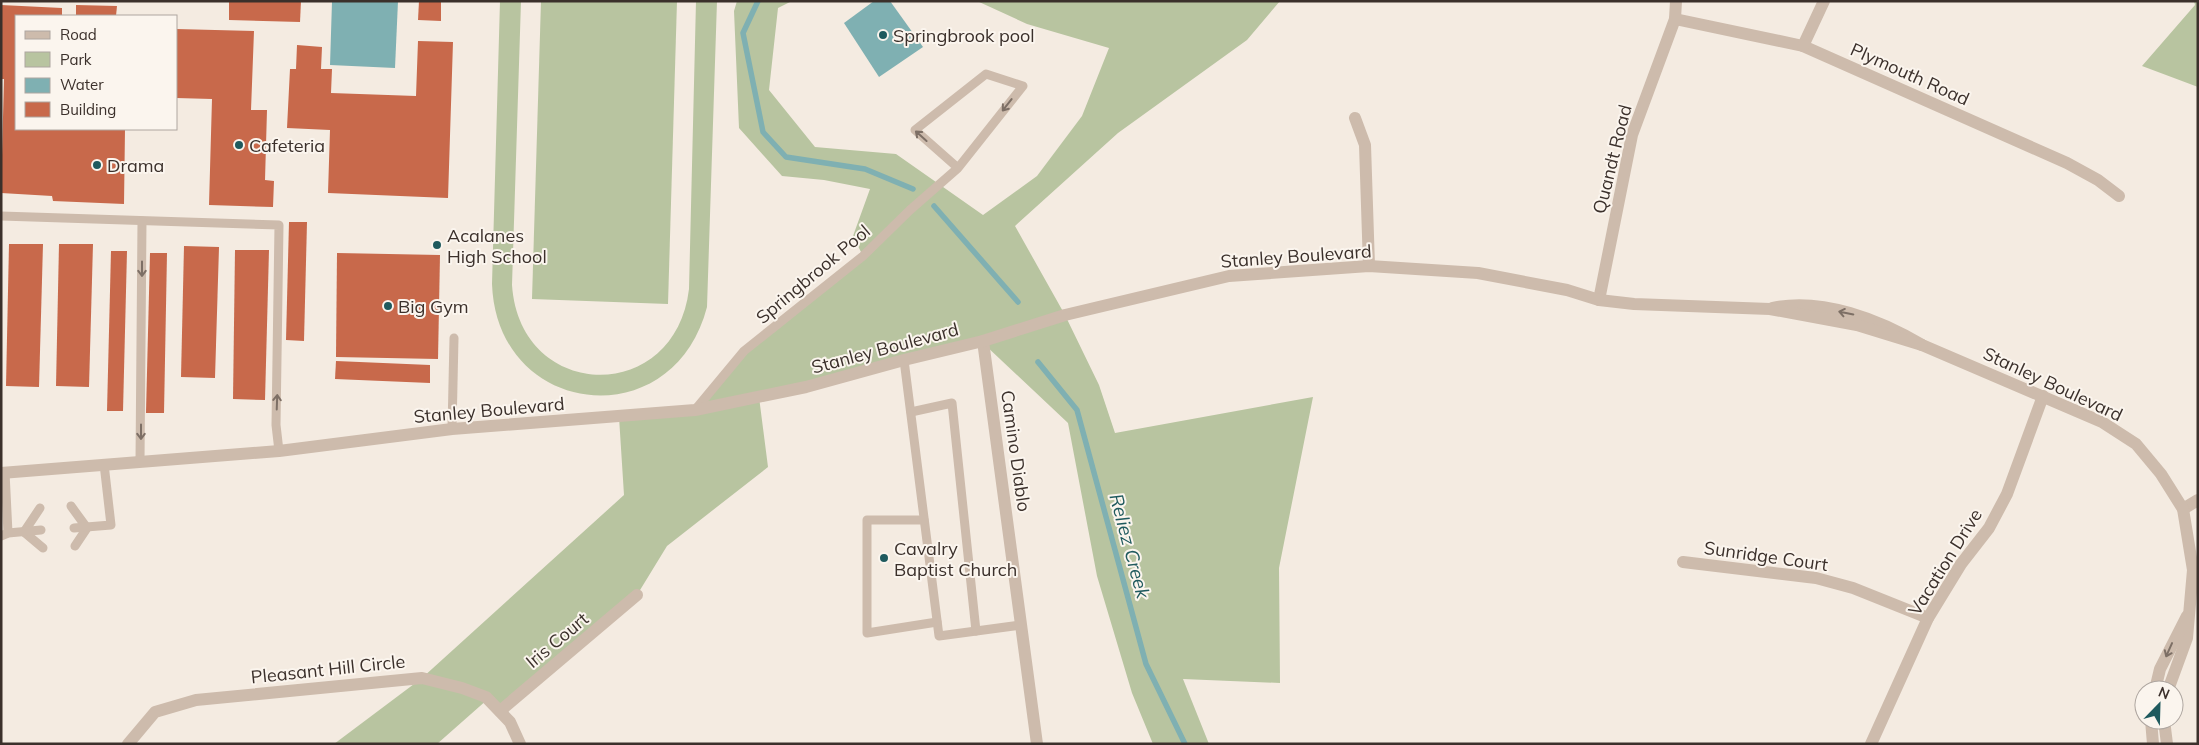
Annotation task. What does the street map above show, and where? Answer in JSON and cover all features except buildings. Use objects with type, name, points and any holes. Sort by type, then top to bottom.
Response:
[{"type":"street","name":"Quandt Road","points":[[1599,300],[1632,135],[1675,19],[1676,1]]},
{"type":"street","points":[[1803,46],[1824,1]]},
{"type":"street","name":"Plymouth Road","points":[[1675,19],[1803,46],[2067,163],[2098,180],[2119,196]]},
{"type":"street","points":[[1355,118],[1365,145],[1369,266]]},
{"type":"street","name":"Stanley Boulevard","points":[[3,472],[279,451],[452,429],[695,410],[806,387],[983,341],[1065,315],[1229,276],[1369,266],[1478,273],[1567,290],[1599,300],[1634,304],[1770,308],[1789,304],[1857,315],[1895,329],[1922,345],[2102,422],[2136,444],[2161,474],[2182,510],[2193,570],[2187,638],[2172,680]]},
{"type":"street","name":"Camino Diablo","points":[[983,341],[1037,744]]},
{"type":"street","name":"Vacation Drive","points":[[1871,744],[1928,618],[1961,564],[1989,528],[2007,494],[2043,396]]},
{"type":"street","points":[[2182,510],[2198,500]]},
{"type":"street","name":"Sunridge Court","points":[[1683,562],[1816,578],[1853,588],[1928,618]]},
{"type":"street","name":"Iris Court","points":[[500,711],[637,595]]},
{"type":"street","name":"Stanley Boulevard","points":[[2158,680],[2160,670],[2189,612]]},
{"type":"street","name":"Pleasant Hill Circle","points":[[128,744],[155,712],[196,700],[422,678],[462,688],[486,697],[510,722],[520,744]]},
{"type":"street","points":[[2152,730],[2153,744]]},
{"type":"street","points":[[2165,730],[2167,744]]},
{"type":"lane","name":"Springbrook Pool","points":[[695,410],[744,352],[864,256],[910,210],[958,168],[1023,86],[986,74],[915,130],[958,168]]},
{"type":"lane","points":[[1,216],[279,225],[276,425],[279,451]]},
{"type":"lane","points":[[140,462],[142,221]]},
{"type":"lane","points":[[452,429],[454,338]]},
{"type":"lane","points":[[904,360],[939,636],[1021,625]]},
{"type":"lane","points":[[911,412],[952,403],[976,631]]},
{"type":"lane","points":[[74,528],[111,525],[104,464]]},
{"type":"lane","points":[[3,472],[5,534],[41,530]]},
{"type":"lane","points":[[71,506],[87,528]]},
{"type":"lane","points":[[24,532],[40,508]]},
{"type":"lane","points":[[924,520],[867,520],[867,633],[937,622]]},
{"type":"lane","points":[[75,546],[87,528]]},
{"type":"lane","points":[[24,532],[43,548]]},
{"type":"green space","points":[[500,1],[521,1],[512,285],[521,324],[541,351],[568,369],[598,375],[629,370],[657,354],[678,327],[689,289],[696,1],[717,1],[707,307],[688,349],[660,378],[625,393],[589,395],[553,385],[523,363],[501,329],[492,284]]},
{"type":"green space","points":[[541,1],[677,1],[668,304],[532,299]]},
{"type":"green space","points":[[737,1],[792,1],[778,8],[769,90],[815,147],[896,154],[983,215],[1037,176],[1082,116],[1109,48],[1027,24],[977,1],[1280,1],[1247,40],[1118,133],[1015,226],[1065,315],[1099,385],[1115,433],[1313,397],[1279,568],[1280,683],[1183,679],[1209,744],[1153,744],[1132,693],[1097,576],[1068,423],[984,344],[759,397],[768,467],[667,546],[637,595],[500,711],[488,699],[437,744],[334,744],[422,678],[624,495],[619,417],[695,410],[744,351],[863,256],[853,236],[870,189],[824,180],[782,176],[739,128],[734,11]]},
{"type":"green space","points":[[2194,1],[2198,1],[2198,87],[2142,66],[2195,5]]},
{"type":"water","points":[[332,1],[398,1],[395,68],[330,65]]},
{"type":"water","name":"Springbrook pool","points":[[874,1],[890,1],[923,47],[879,77],[844,23]]},
{"type":"waterway","name":"Reliez Creek","points":[[758,1],[743,33],[763,132],[786,157],[865,169],[913,189]]},
{"type":"waterway","name":"Reliez Creek","points":[[934,206],[1018,302]]},
{"type":"waterway","name":"Reliez Creek","points":[[1038,362],[1077,410],[1146,664],[1185,744]]},
{"type":"place","name":"Springbrook pool","points":[[883,35]]},
{"type":"place","name":"Cafeteria","points":[[239,145]]},
{"type":"place","name":"Drama","points":[[97,165]]},
{"type":"place","name":"Acalanes High School","points":[[437,245]]},
{"type":"place","name":"Big Gym","points":[[388,306]]},
{"type":"place","name":"Cavalry Baptist Church","points":[[884,558]]}]
